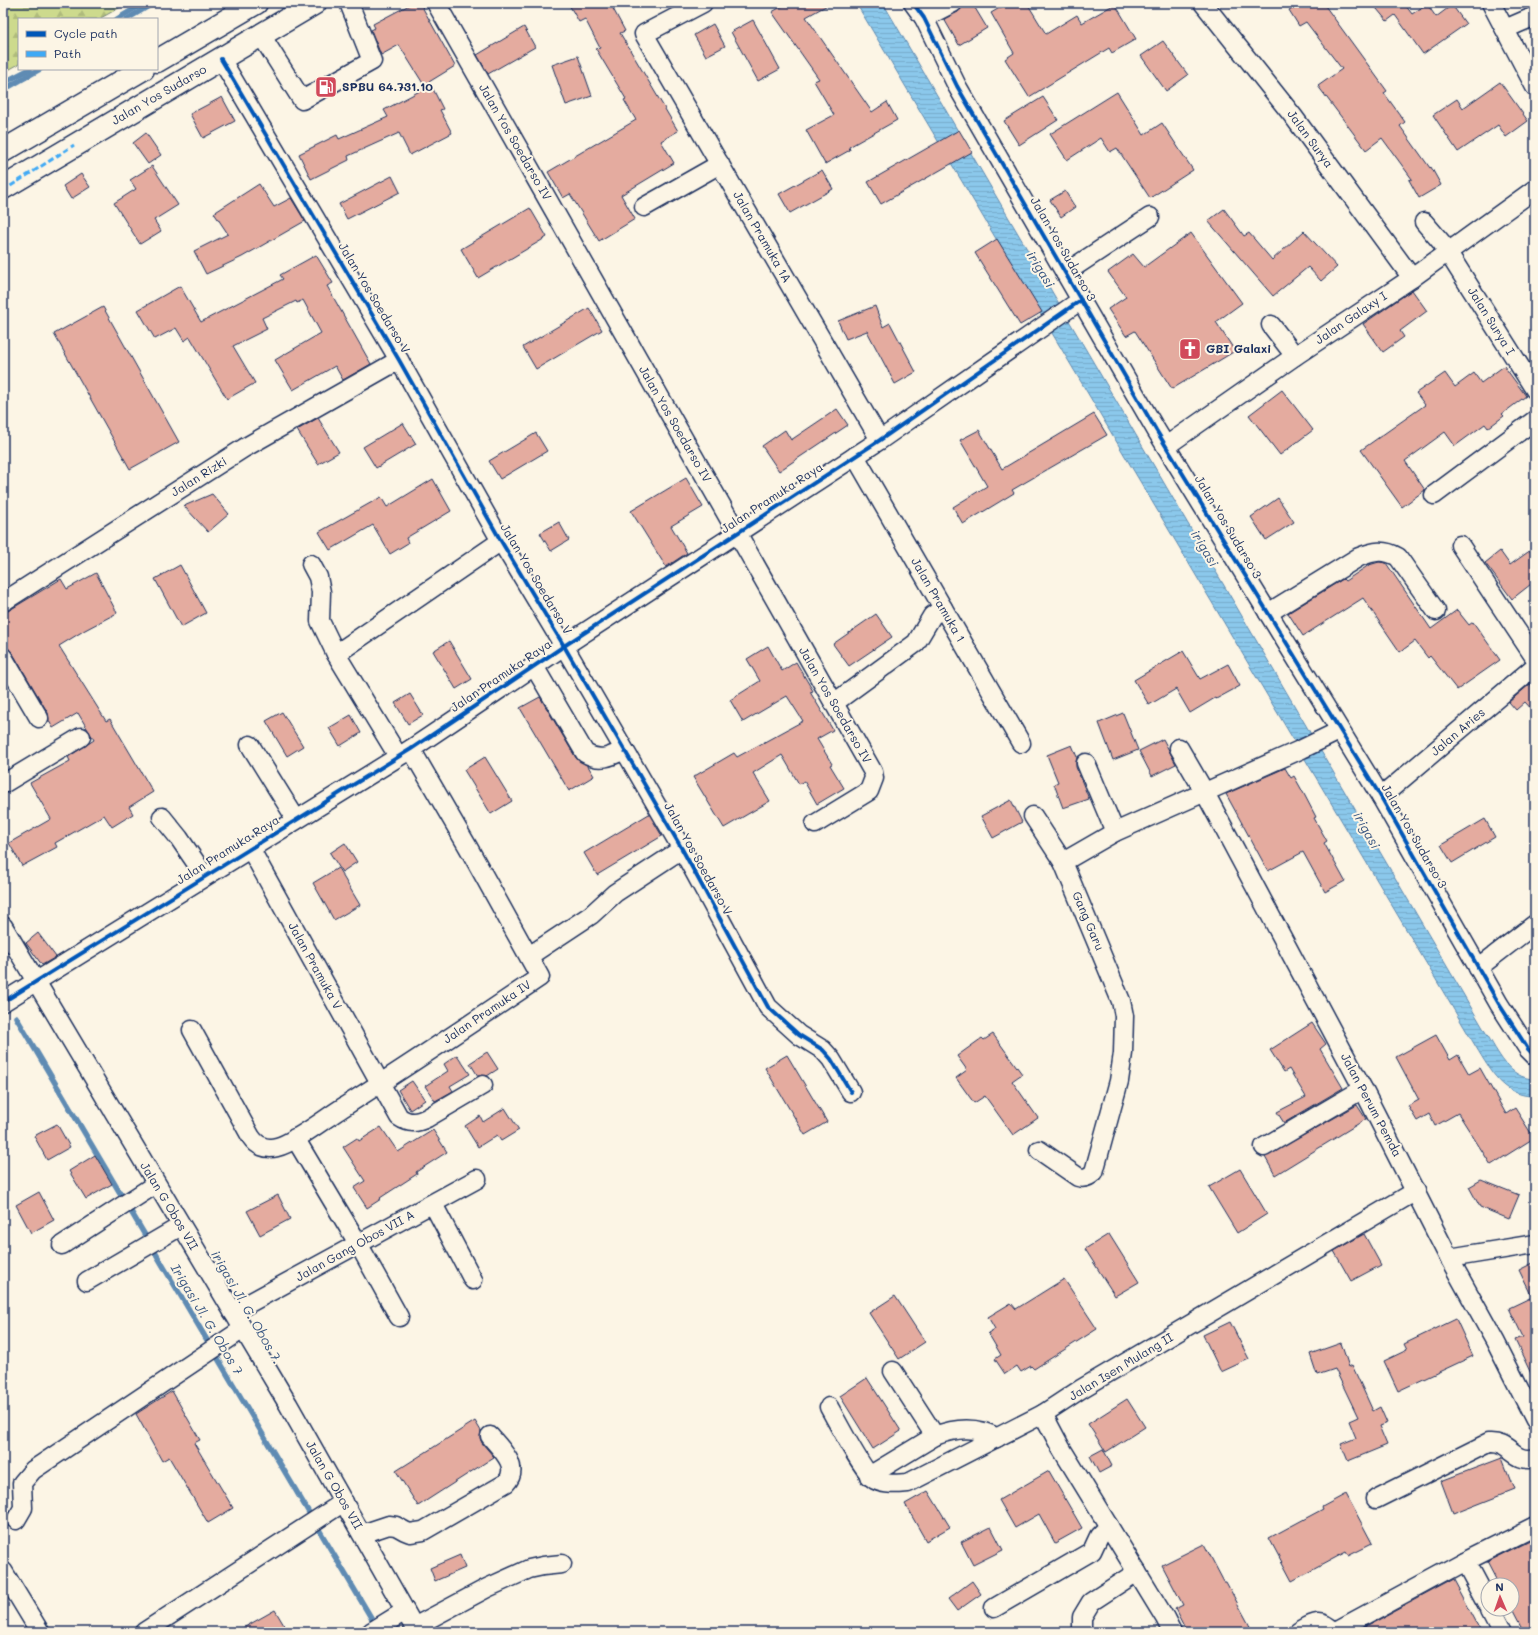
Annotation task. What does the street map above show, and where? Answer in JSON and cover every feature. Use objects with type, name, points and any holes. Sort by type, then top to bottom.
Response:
[{"type":"main road","points":[[158,60],[256,3]]},
{"type":"main road","name":"Jalan Yos Sudarso","points":[[8,186],[74,145],[315,3]]},
{"type":"main road","points":[[3,151],[141,70]]},
{"type":"main road","points":[[3,154],[8,186]]},
{"type":"street","points":[[261,35],[302,100],[372,61],[349,3]]},
{"type":"street","name":"Jalan Yos Soedarso IV","points":[[436,3],[737,534],[870,765],[874,778],[869,791],[815,824]]},
{"type":"street","name":"Jalan Pramuka 1A","points":[[703,3],[644,34],[880,440]]},
{"type":"street","name":"Jalan Yos Sudarso 3","points":[[913,3],[924,18],[957,86],[1065,273],[1079,302],[1380,797],[1498,1004],[1528,1049],[1535,1056]]},
{"type":"street","points":[[924,18],[953,3]]},
{"type":"street","name":"Jalan Surya","points":[[1203,3],[1293,116],[1406,270]]},
{"type":"street","points":[[1491,3],[1535,87]]},
{"type":"street","points":[[1505,29],[1535,16]]},
{"type":"street","name":"Jalan Yos Soedarso V","points":[[222,58],[399,360],[501,542],[564,646],[682,849],[768,1007],[795,1032],[823,1050],[831,1059],[851,1092]]},
{"type":"street","points":[[644,207],[720,164]]},
{"type":"street","name":"Jalan Galaxy I","points":[[1161,438],[1284,342],[1406,270],[1437,238],[1535,188]]},
{"type":"street","points":[[1065,273],[1150,217]]},
{"type":"street","name":"Jalan Surya I","points":[[1437,238],[1535,390]]},
{"type":"street","name":"Jalan Pramuka Raya","points":[[3,1002],[404,753],[564,646],[880,440],[1079,302]]},
{"type":"street","name":"Jalan Rizki","points":[[3,602],[244,448],[399,360]]},
{"type":"street","points":[[1434,495],[1535,420]]},
{"type":"street","name":"Jalan Pramuka 1","points":[[855,456],[1021,744]]},
{"type":"street","points":[[336,654],[501,542]]},
{"type":"street","points":[[1460,545],[1535,658]]},
{"type":"street","points":[[1268,613],[1359,557],[1371,552],[1382,551],[1398,557],[1436,611]]},
{"type":"street","name":"Jalan Pramuka IV","points":[[192,1030],[255,1143],[262,1147],[278,1147],[295,1138],[380,1084],[540,977],[529,956],[404,753],[336,654],[320,621],[321,592],[318,577],[311,564]]},
{"type":"street","points":[[834,702],[916,643],[932,616],[943,608]]},
{"type":"street","points":[[3,657],[39,718]]},
{"type":"street","points":[[534,666],[585,753],[599,759],[606,758],[624,750]]},
{"type":"street","name":"Jalan Aries","points":[[1380,797],[1535,666]]},
{"type":"street","points":[[1063,862],[1115,832],[1204,791],[1302,749],[1339,731]]},
{"type":"street","points":[[3,784],[81,737]]},
{"type":"street","points":[[250,745],[296,819]]},
{"type":"street","name":"Jalan Perum Pemda","points":[[1179,748],[1204,791],[1364,1089],[1449,1258],[1496,1342],[1535,1420]]},
{"type":"street","points":[[1086,763],[1115,832]]},
{"type":"street","name":"Gang Garu","points":[[1034,816],[1063,862],[1121,1001],[1125,1029],[1124,1053],[1119,1082],[1094,1172],[1089,1177],[1078,1177],[1039,1150]]},
{"type":"street","points":[[162,817],[179,838],[205,876]]},
{"type":"street","name":"Jalan Pramuka V","points":[[250,848],[380,1084],[400,1117],[405,1121],[419,1122],[483,1085]]},
{"type":"street","points":[[529,956],[591,915],[615,893],[682,849]]},
{"type":"street","points":[[1478,968],[1535,924]]},
{"type":"street","name":"Jalan G Obos VII","points":[[3,926],[243,1329],[344,1502],[412,1623]]},
{"type":"street","points":[[1264,1147],[1364,1089]]},
{"type":"street","points":[[295,1138],[359,1245],[399,1317]]},
{"type":"street","name":"Jalan Gang Obos VII A","points":[[233,1312],[359,1245],[477,1179]]},
{"type":"street","points":[[62,1245],[156,1184]]},
{"type":"street","name":"Jalan Isen Mulang II","points":[[869,1476],[881,1482],[898,1484],[908,1483],[1043,1414],[1081,1389],[1416,1191]]},
{"type":"street","points":[[433,1204],[473,1280]]},
{"type":"street","points":[[86,1281],[182,1226]]},
{"type":"street","points":[[1449,1258],[1535,1244]]},
{"type":"street","points":[[16,1520],[23,1508],[22,1484],[33,1470],[243,1329]]},
{"type":"street","points":[[893,1371],[935,1436]]},
{"type":"street","points":[[829,1408],[869,1476],[935,1436],[946,1432],[966,1429],[985,1432],[996,1438]]},
{"type":"street","points":[[1043,1414],[1061,1448],[1172,1632]]},
{"type":"street","points":[[362,1534],[389,1525],[396,1526],[405,1532],[423,1531],[506,1483],[511,1476],[512,1468],[508,1458],[490,1436]]},
{"type":"street","points":[[1376,1499],[1488,1443],[1496,1442],[1503,1444],[1526,1460],[1535,1458]]},
{"type":"street","points":[[144,1632],[344,1502]]},
{"type":"street","points":[[994,1608],[1092,1551],[1099,1536],[1109,1526]]},
{"type":"street","points":[[1298,1632],[1314,1624],[1320,1623],[1327,1625],[1334,1632],[1465,1561],[1535,1526]]},
{"type":"street","points":[[1465,1561],[1480,1589]]},
{"type":"street","points":[[371,1632],[412,1623],[529,1569],[562,1564]]},
{"type":"street","points":[[3,1571],[40,1632]]},
{"type":"street","points":[[1082,1632],[1082,1617],[1091,1602],[1137,1572]]},
{"type":"street","points":[[1494,1617],[1502,1632]]},
{"type":"green space","points":[[3,3],[128,3],[101,18],[18,18],[18,65],[3,73]]},
{"type":"water","name":"irigasi","points":[[856,3],[883,3],[1495,1048],[1511,1069],[1526,1078],[1535,1079],[1535,1096],[1524,1095],[1506,1087],[1493,1073],[1481,1056]]},
{"type":"building","points":[[413,3],[420,3],[455,66],[424,85],[399,45],[381,55],[371,30],[375,28],[373,24]]},
{"type":"building","points":[[568,3],[610,3],[625,31],[620,33],[678,131],[661,141],[674,163],[621,195],[635,219],[599,241],[570,194],[563,198],[548,172],[636,120],[624,100],[626,99],[596,49],[600,48],[585,19],[579,22]]},
{"type":"building","points":[[788,3],[831,3],[806,17],[872,112],[887,102],[897,120],[849,147],[850,150],[825,164],[806,130],[834,115],[814,81],[819,79],[772,12]]},
{"type":"building","points":[[967,3],[972,3],[987,28],[959,45],[944,19],[958,12]]},
{"type":"building","points":[[1008,3],[1027,3],[1046,34],[1077,15],[1082,23],[1115,4],[1136,39],[1112,53],[1109,48],[1029,97],[1005,59],[1014,53],[991,13]]},
{"type":"building","points":[[1300,3],[1323,3],[1387,91],[1384,93],[1405,122],[1400,126],[1430,168],[1431,167],[1441,185],[1419,198],[1409,180],[1412,179],[1382,138],[1366,150],[1318,86],[1342,69],[1306,22],[1299,26],[1289,10]]},
{"type":"building","points":[[1372,3],[1410,3],[1406,6],[1412,14],[1427,4],[1436,17],[1452,5],[1466,24],[1423,54],[1395,15],[1387,21]]},
{"type":"building","points":[[753,20],[780,69],[758,81],[731,32]]},
{"type":"building","points":[[713,24],[725,46],[706,56],[694,35]]},
{"type":"building","points":[[524,27],[535,47],[488,74],[477,55]]},
{"type":"building","points":[[1163,41],[1188,75],[1166,91],[1141,56]]},
{"type":"building","points":[[578,56],[592,96],[566,105],[552,65]]},
{"type":"building","points":[[1500,82],[1528,121],[1506,137],[1498,125],[1458,152],[1433,115],[1457,99],[1463,108]]},
{"type":"building","points":[[431,85],[443,109],[440,110],[452,133],[410,155],[399,133],[348,156],[349,160],[311,179],[299,154],[337,135],[339,139],[388,117],[384,110]]},
{"type":"building","points":[[1117,92],[1144,135],[1162,123],[1193,170],[1150,198],[1117,148],[1110,152],[1101,138],[1067,160],[1050,134]]},
{"type":"building","points":[[222,97],[235,121],[203,138],[190,114]]},
{"type":"building","points":[[1043,97],[1058,120],[1019,145],[1004,121]]},
{"type":"building","points":[[959,130],[972,152],[881,204],[868,182]]},
{"type":"building","points":[[146,133],[161,155],[148,164],[133,143]]},
{"type":"building","points":[[152,166],[178,205],[154,220],[161,231],[140,244],[114,203],[136,189],[130,180]]},
{"type":"building","points":[[822,170],[833,189],[790,213],[779,194]]},
{"type":"building","points":[[81,174],[90,187],[71,199],[63,186]]},
{"type":"building","points":[[392,176],[400,192],[347,219],[339,204]]},
{"type":"building","points":[[259,184],[274,207],[291,198],[305,221],[242,257],[206,274],[194,251],[228,234],[214,213]]},
{"type":"building","points":[[1065,191],[1075,207],[1061,217],[1050,200]]},
{"type":"building","points":[[530,208],[547,237],[478,278],[461,249]]},
{"type":"building","points":[[1224,209],[1244,236],[1249,233],[1272,260],[1304,231],[1337,267],[1321,281],[1308,267],[1273,296],[1208,221]]},
{"type":"building","points":[[1191,233],[1242,303],[1216,322],[1235,351],[1172,389],[1135,331],[1126,336],[1108,309],[1126,297],[1108,272],[1133,254],[1144,267]]},
{"type":"building","points":[[997,239],[1042,312],[1020,325],[975,253]]},
{"type":"building","points":[[316,255],[333,283],[327,286],[371,364],[343,380],[335,366],[293,390],[275,360],[321,333],[303,300],[297,303],[296,301],[262,318],[267,329],[233,346],[255,383],[227,399],[190,337],[184,341],[176,328],[155,339],[138,310],[180,286],[201,322],[283,279],[280,275]]},
{"type":"building","points":[[1412,290],[1427,311],[1400,331],[1404,337],[1383,352],[1363,324]]},
{"type":"building","points":[[875,306],[883,327],[890,323],[916,372],[895,384],[867,331],[846,339],[838,321]]},
{"type":"building","points":[[103,307],[179,442],[130,469],[54,334]]},
{"type":"building","points":[[589,308],[602,330],[536,369],[523,347]]},
{"type":"building","points":[[1504,366],[1526,396],[1502,414],[1504,416],[1488,428],[1485,424],[1455,446],[1445,432],[1405,461],[1425,490],[1402,507],[1361,450],[1425,405],[1416,393],[1445,373],[1455,387],[1474,373],[1481,383]]},
{"type":"building","points":[[1282,390],[1313,430],[1280,455],[1249,415]]},
{"type":"building","points":[[837,409],[848,425],[779,471],[762,446],[785,430],[791,440]]},
{"type":"building","points":[[1094,414],[1107,435],[1012,490],[1014,493],[963,524],[953,507],[987,486],[960,440],[979,430],[1002,469]]},
{"type":"building","points":[[318,418],[339,452],[318,464],[297,430]]},
{"type":"building","points":[[403,423],[416,444],[376,468],[363,447]]},
{"type":"building","points":[[536,433],[547,451],[500,479],[489,461]]},
{"type":"building","points":[[686,478],[703,507],[671,526],[687,553],[666,567],[631,511]]},
{"type":"building","points":[[433,479],[451,511],[406,538],[408,543],[390,554],[373,525],[330,550],[319,532],[381,497],[387,507]]},
{"type":"building","points":[[212,494],[229,514],[208,532],[184,506]]},
{"type":"building","points":[[1278,498],[1294,522],[1266,540],[1251,517]]},
{"type":"building","points":[[559,522],[569,540],[551,551],[540,533]]},
{"type":"building","points":[[1535,547],[1535,581],[1512,599],[1485,563],[1500,551],[1510,565]]},
{"type":"building","points":[[1379,562],[1386,563],[1431,629],[1457,610],[1469,625],[1473,622],[1500,660],[1457,690],[1430,656],[1428,658],[1415,641],[1400,652],[1363,598],[1303,636],[1288,613],[1343,579],[1345,581],[1369,565]]},
{"type":"building","points":[[180,565],[206,613],[181,627],[155,579]]},
{"type":"building","points":[[96,573],[117,613],[59,646],[106,721],[110,719],[153,792],[129,807],[133,814],[112,827],[104,815],[55,843],[57,847],[22,866],[9,843],[51,819],[30,783],[70,761],[68,757],[94,740],[78,713],[53,728],[49,721],[48,713],[12,652],[8,648],[3,647],[3,614],[61,579],[67,589]]},
{"type":"building","points":[[876,614],[892,637],[849,666],[833,644]]},
{"type":"building","points":[[449,641],[472,679],[456,689],[433,651]]},
{"type":"building","points":[[768,646],[782,671],[796,662],[813,691],[810,692],[833,730],[817,739],[844,788],[817,804],[804,781],[799,784],[782,755],[753,773],[770,801],[724,828],[693,777],[734,753],[737,757],[803,721],[787,696],[743,722],[730,700],[760,681],[747,659]]},
{"type":"building","points":[[1183,651],[1200,679],[1228,664],[1240,686],[1216,699],[1215,698],[1190,713],[1176,689],[1149,705],[1134,680]]},
{"type":"building","points":[[1530,684],[1535,690],[1535,713],[1525,702],[1516,710],[1509,702]]},
{"type":"building","points":[[410,694],[423,715],[408,724],[395,703]]},
{"type":"building","points":[[540,697],[576,758],[588,766],[594,776],[569,791],[520,708]]},
{"type":"building","points":[[282,712],[303,746],[287,756],[266,721]]},
{"type":"building","points":[[1123,713],[1138,750],[1113,760],[1099,723]]},
{"type":"building","points":[[351,715],[361,733],[340,746],[329,728]]},
{"type":"building","points":[[1163,739],[1176,764],[1152,776],[1139,751]]},
{"type":"building","points":[[1072,745],[1077,757],[1076,767],[1089,799],[1063,808],[1054,784],[1058,782],[1047,755]]},
{"type":"building","points":[[485,757],[512,801],[491,814],[464,770]]},
{"type":"building","points":[[1285,768],[1291,778],[1294,776],[1304,794],[1316,817],[1314,818],[1327,841],[1324,843],[1345,881],[1325,892],[1303,852],[1268,871],[1226,794]]},
{"type":"building","points":[[1011,800],[1022,822],[993,838],[981,816]]},
{"type":"building","points":[[649,814],[662,836],[597,875],[584,853]]},
{"type":"building","points":[[1485,819],[1495,837],[1452,863],[1441,845]]},
{"type":"building","points":[[345,843],[357,862],[342,872],[330,853]]},
{"type":"building","points":[[338,868],[360,905],[334,920],[313,883]]},
{"type":"building","points":[[38,933],[56,957],[42,965],[26,943]]},
{"type":"building","points":[[1312,1023],[1326,1044],[1320,1049],[1343,1088],[1284,1123],[1277,1112],[1306,1097],[1289,1069],[1284,1072],[1270,1050]]},
{"type":"building","points":[[993,1034],[1022,1074],[1012,1081],[1038,1118],[1013,1135],[985,1096],[974,1103],[956,1078],[967,1070],[957,1056],[982,1038],[984,1040]]},
{"type":"building","points":[[1436,1035],[1450,1060],[1458,1055],[1469,1074],[1480,1068],[1506,1114],[1515,1108],[1534,1138],[1491,1165],[1458,1113],[1435,1126],[1429,1114],[1417,1121],[1408,1106],[1419,1100],[1396,1057]]},
{"type":"building","points":[[487,1052],[498,1069],[487,1076],[478,1076],[470,1063]]},
{"type":"building","points":[[457,1055],[470,1074],[450,1086],[453,1091],[435,1101],[425,1086],[448,1071],[444,1064]]},
{"type":"building","points":[[787,1055],[827,1122],[805,1135],[765,1068]]},
{"type":"building","points":[[412,1081],[425,1100],[410,1110],[398,1090]]},
{"type":"building","points":[[1357,1105],[1366,1119],[1275,1175],[1265,1157]]},
{"type":"building","points":[[505,1108],[519,1130],[501,1141],[497,1135],[478,1147],[465,1126],[480,1116],[483,1122]]},
{"type":"building","points":[[57,1124],[70,1147],[47,1160],[34,1136]]},
{"type":"building","points":[[381,1127],[398,1152],[433,1130],[447,1152],[416,1172],[417,1174],[367,1208],[354,1188],[365,1181],[343,1147],[357,1138],[359,1141]]},
{"type":"building","points":[[95,1155],[112,1184],[86,1199],[69,1171]]},
{"type":"building","points":[[1240,1169],[1267,1214],[1237,1233],[1209,1187]]},
{"type":"building","points":[[1481,1180],[1519,1195],[1509,1219],[1480,1207],[1469,1187]]},
{"type":"building","points":[[39,1192],[54,1220],[31,1233],[16,1205]]},
{"type":"building","points":[[278,1195],[290,1219],[260,1235],[247,1211]]},
{"type":"building","points":[[1109,1234],[1139,1282],[1115,1296],[1085,1249]]},
{"type":"building","points":[[1364,1234],[1381,1265],[1351,1281],[1334,1251]]},
{"type":"building","points":[[1535,1262],[1535,1382],[1515,1340],[1523,1337],[1509,1308],[1532,1297],[1519,1270]]},
{"type":"building","points":[[1064,1279],[1097,1329],[1034,1369],[1031,1366],[1021,1372],[1017,1366],[1005,1374],[995,1359],[1001,1355],[988,1333],[995,1329],[988,1317],[1011,1303],[1016,1309]]},
{"type":"building","points":[[895,1296],[925,1342],[899,1359],[869,1313]]},
{"type":"building","points":[[1456,1319],[1473,1356],[1398,1391],[1384,1361],[1407,1350],[1404,1344]]},
{"type":"building","points":[[1230,1322],[1249,1359],[1221,1372],[1203,1335]]},
{"type":"building","points":[[1341,1343],[1349,1367],[1352,1365],[1373,1411],[1380,1407],[1387,1423],[1379,1426],[1387,1445],[1348,1461],[1341,1444],[1356,1438],[1349,1421],[1358,1417],[1335,1369],[1317,1375],[1310,1354]]},
{"type":"building","points":[[867,1378],[901,1431],[873,1449],[840,1396]]},
{"type":"building","points":[[172,1391],[200,1440],[194,1443],[233,1508],[208,1523],[169,1457],[162,1461],[136,1414]]},
{"type":"building","points":[[1127,1399],[1145,1427],[1106,1452],[1088,1424]]},
{"type":"building","points":[[475,1421],[481,1431],[480,1438],[482,1443],[494,1457],[418,1506],[396,1471]]},
{"type":"building","points":[[1103,1449],[1112,1466],[1099,1473],[1090,1456]]},
{"type":"building","points":[[1502,1458],[1514,1489],[1453,1513],[1441,1481]]},
{"type":"building","points":[[1049,1471],[1082,1528],[1055,1543],[1039,1514],[1015,1528],[999,1500]]},
{"type":"building","points":[[928,1491],[950,1527],[926,1541],[905,1504]]},
{"type":"building","points":[[1346,1494],[1372,1543],[1348,1555],[1346,1552],[1292,1581],[1269,1538],[1323,1509],[1322,1507]]},
{"type":"building","points":[[991,1527],[1003,1550],[973,1565],[961,1542]]},
{"type":"building","points":[[1535,1538],[1535,1632],[1524,1632],[1516,1617],[1520,1617],[1520,1577],[1494,1577],[1486,1562]]},
{"type":"building","points":[[1204,1544],[1253,1632],[1187,1632],[1175,1609],[1183,1605],[1162,1565]]},
{"type":"building","points":[[460,1555],[465,1568],[435,1581],[430,1568]]},
{"type":"building","points":[[1454,1579],[1482,1632],[1356,1632]]},
{"type":"building","points":[[972,1581],[981,1594],[957,1611],[948,1599]]},
{"type":"building","points":[[275,1610],[288,1632],[236,1632]]},
{"type":"waterway","points":[[119,18],[144,3]]},
{"type":"waterway","points":[[129,18],[154,3]]},
{"type":"waterway","points":[[3,83],[28,70]]},
{"type":"waterway","points":[[3,90],[38,70]]},
{"type":"waterway","name":"Irigasi Jl. G. Obos 7","points":[[16,1017],[376,1626]]},
{"type":"marked path","points":[[3,191],[74,145]]},
{"type":"cycle path","points":[[913,3],[924,18],[957,86],[1156,430],[1381,797],[1499,1004],[1528,1049],[1535,1056]]},
{"type":"cycle path","points":[[221,59],[399,360],[501,541],[682,849],[768,1007],[799,1035],[823,1050],[831,1059],[851,1092]]},
{"type":"cycle path","points":[[3,1002],[411,749],[564,646],[880,440],[1081,300]]},
{"type":"place","name":"SPBU 64.731.10","points":[[326,87]]},
{"type":"place","name":"GBI Galaxi","points":[[1190,349]]},
{"type":"water label","name":"irigasi Jl. G. Obos 7.","points":[[247,1307]]}]
